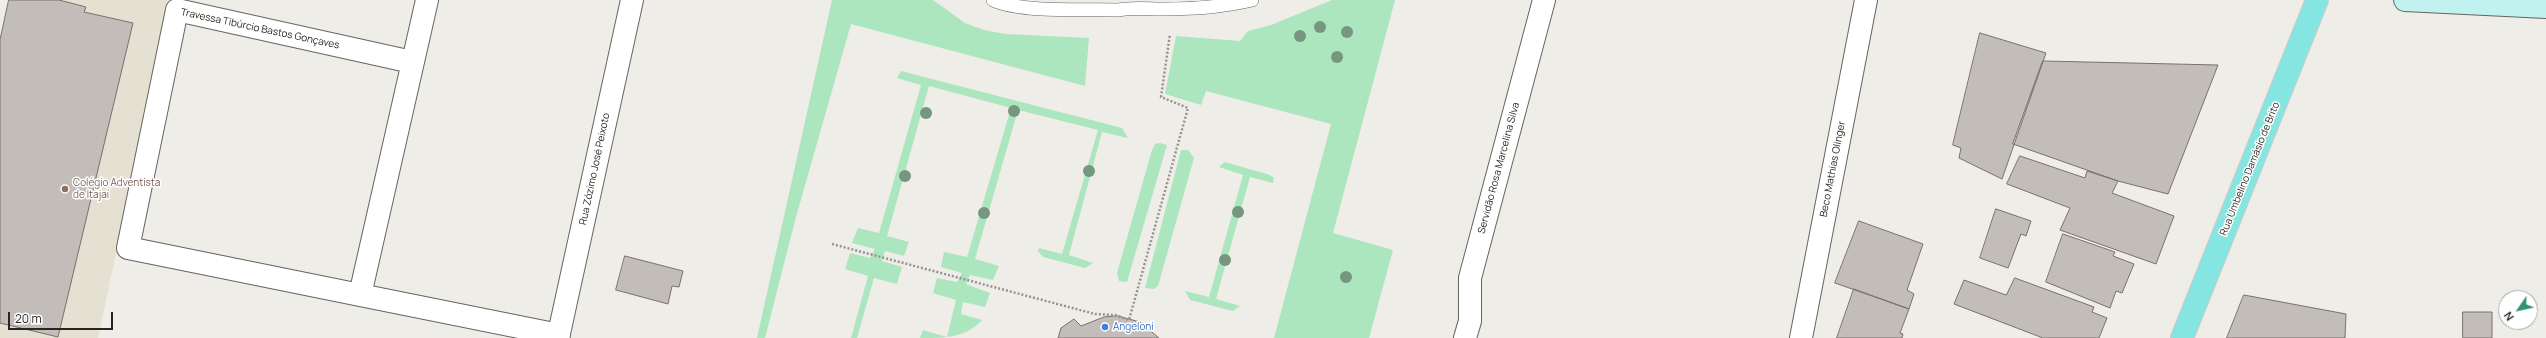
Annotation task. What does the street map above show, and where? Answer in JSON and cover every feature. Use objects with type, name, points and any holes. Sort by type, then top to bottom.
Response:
[{"type":"main road","name":"Rua Umbelino Damásio de Brito","points":[[2182,338],[2317,0]]},
{"type":"main road","points":[[2405,0],[2546,7]]},
{"type":"street","points":[[360,295],[427,0]]},
{"type":"street","name":"Rua Zózimo José Peixoto","points":[[558,336],[632,0]]},
{"type":"street","name":"Servidão Rosa Marcelina Silva","points":[[1465,338],[1470,321],[1470,278],[1544,0]]},
{"type":"street","name":"Beco Mathias Olinger","points":[[1800,338],[1866,0]]},
{"type":"street","name":"Travessa Tibúrcio Bastos Gonçaves","points":[[412,62],[177,10],[128,248],[558,336]]},
{"type":"lane","points":[[993,0],[1001,3],[1038,8],[1118,10],[1131,8],[1198,8],[1232,5],[1252,0]]},
{"type":"path","points":[[832,244],[1095,314],[1115,315],[1129,320],[1188,108],[1161,97],[1170,34],[1163,33]]},
{"type":"shaded area","name":"Colégio Adventista de Itajaí","points":[[9,0],[170,0],[98,338],[0,338],[0,40]]},
{"type":"green space","points":[[832,0],[933,0],[965,23],[984,30],[1005,34],[1089,38],[1085,86],[851,24],[796,217],[765,338],[757,338]]},
{"type":"green space","points":[[1332,0],[1395,0],[1333,233],[1393,250],[1369,338],[1274,338],[1331,124],[1206,91],[1201,105],[1165,94],[1176,36],[1240,41],[1248,31],[1271,25]]},
{"type":"green space","points":[[901,71],[1122,128],[1128,138],[1102,132],[1069,255],[1093,263],[1085,268],[1043,257],[1038,251],[1039,248],[1062,254],[1098,130],[1018,110],[975,259],[999,266],[993,280],[970,275],[966,284],[990,293],[985,307],[963,302],[961,314],[982,320],[976,326],[962,334],[947,337],[956,300],[933,293],[937,278],[957,282],[962,273],[941,267],[944,252],[967,257],[1011,108],[929,86],[887,236],[909,242],[904,256],[885,251],[882,261],[902,267],[897,284],[874,278],[857,338],[851,338],[868,276],[845,269],[850,253],[870,258],[875,249],[852,243],[858,228],[879,233],[921,85],[897,78]]},
{"type":"green space","points":[[1160,143],[1167,145],[1127,282],[1119,281],[1117,273],[1152,150],[1155,144]]},
{"type":"green space","points":[[1181,150],[1188,150],[1194,158],[1158,286],[1154,289],[1145,288]]},
{"type":"green space","points":[[1225,162],[1270,175],[1274,178],[1273,183],[1250,177],[1216,299],[1240,306],[1233,311],[1190,300],[1185,291],[1209,297],[1243,175],[1219,167]]},
{"type":"green space","points":[[923,330],[947,337],[938,338],[920,338]]},
{"type":"building","name":"Colégio Adventista de Itajaí","points":[[9,0],[59,0],[86,7],[84,12],[133,23],[58,337],[0,323],[0,40]]},
{"type":"building","points":[[1980,33],[2046,53],[2002,179],[1959,158],[1961,148],[1953,145]]},
{"type":"building","points":[[2043,61],[2218,65],[2168,194],[2118,181],[2013,144]]},
{"type":"building","points":[[2020,156],[2085,178],[2087,171],[2118,181],[2112,193],[2174,216],[2156,264],[2060,230],[2070,208],[2007,184]]},
{"type":"building","points":[[1996,209],[2031,221],[2026,236],[2021,234],[2008,268],[1980,258]]},
{"type":"building","points":[[1859,221],[1923,244],[1907,290],[1914,294],[1909,309],[1835,283]]},
{"type":"building","points":[[2063,234],[2115,252],[2113,256],[2134,264],[2122,293],[2116,291],[2110,308],[2046,282]]},
{"type":"building","points":[[625,256],[683,271],[679,287],[672,286],[668,304],[616,290]]},
{"type":"building","points":[[2015,278],[2094,307],[2092,312],[2107,318],[2099,338],[2043,338],[1954,304],[1964,280],[2006,295]]},
{"type":"building","points":[[1854,289],[1909,309],[1900,333],[1903,334],[1902,338],[1837,338]]},
{"type":"building","points":[[2244,295],[2346,314],[2345,338],[2227,338]]},
{"type":"building","points":[[2463,312],[2492,312],[2492,338],[2463,338]]},
{"type":"building","name":"Angeloni","points":[[1118,316],[1140,322],[1159,338],[1058,338],[1061,328],[1074,319],[1081,326],[1104,317]]},
{"type":"place","name":"Colégio Adventista de Itajaí","points":[[65,189]]},
{"type":"place","name":"Angeloni","points":[[1105,327]]}]
